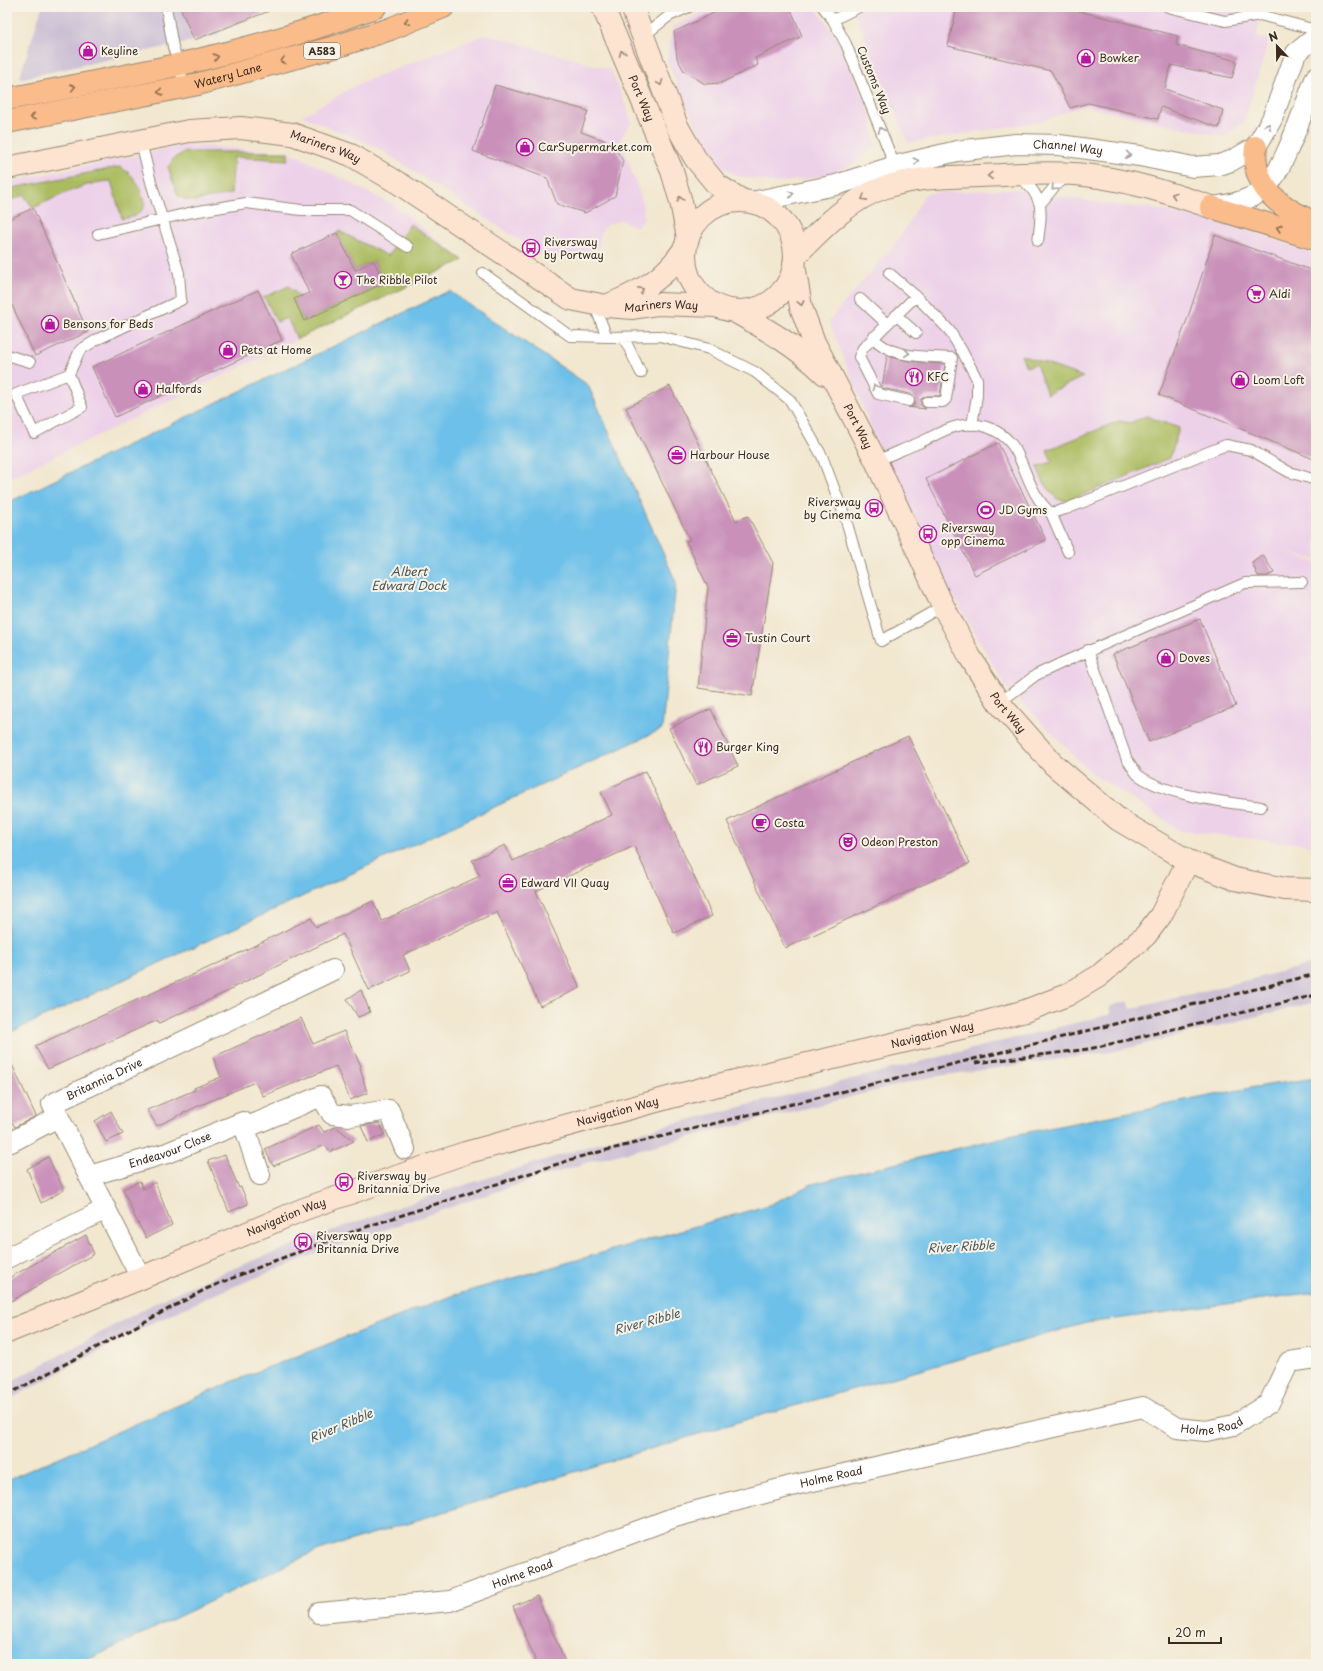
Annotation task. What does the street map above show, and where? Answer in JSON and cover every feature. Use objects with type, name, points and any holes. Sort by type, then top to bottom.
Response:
[{"type":"highway","name":"Watery Lane","points":[[7,100],[178,66],[224,55],[306,31],[375,7]]},
{"type":"highway","name":"Watery Lane","points":[[7,122],[185,87],[338,46],[390,29],[442,7]]},
{"type":"highway","points":[[1256,148],[1255,164],[1265,188],[1271,197],[1290,212],[1316,223]]},
{"type":"highway","points":[[1211,206],[1316,239]]},
{"type":"street","name":"Port Way","points":[[603,7],[672,171],[681,202],[687,243]]},
{"type":"street","name":"Port Way","points":[[632,7],[642,37],[677,126],[695,158],[717,185],[748,202]]},
{"type":"street","points":[[1256,148],[1272,119],[1296,53],[1316,37]]},
{"type":"street","points":[[794,260],[831,221],[855,202],[882,188],[926,178],[1070,175],[1126,182],[1211,206],[1226,205],[1241,201],[1265,188],[1279,168],[1316,77]]},
{"type":"street","name":"Mariners Way","points":[[7,168],[189,131],[240,128],[292,134],[351,154],[400,184],[571,299],[600,305],[633,308],[658,304],[725,308]]},
{"type":"street","name":"Channel Way","points":[[748,202],[836,185],[895,166],[957,151],[1016,144],[1059,145],[1140,156],[1178,165],[1207,167],[1231,161],[1256,148]]},
{"type":"street","points":[[748,202],[774,213],[785,224],[792,238],[794,260],[792,274],[783,290],[769,302],[752,309],[725,308],[701,295],[690,280],[685,264],[687,243],[698,220],[710,210],[724,203],[748,202]]},
{"type":"street","name":"Mariners Way","points":[[600,305],[652,284],[673,266],[687,243]]},
{"type":"street","name":"Port Way","points":[[794,260],[801,307],[814,342],[876,461],[943,606],[970,657],[999,703],[1053,764],[1119,820],[1188,861],[1235,879],[1285,889],[1316,890]]},
{"type":"street","name":"Port Way","points":[[725,308],[783,339],[809,358],[838,387]]},
{"type":"street","name":"Navigation Way","points":[[7,1332],[141,1278],[304,1209],[465,1153],[700,1089],[978,1024],[1025,1011],[1067,995],[1099,976],[1146,935],[1161,914],[1188,861]]},
{"type":"street","name":"Britannia Drive","points":[[141,1278],[52,1104],[333,970]]},
{"type":"street","name":"Endeavour Close","points":[[89,1176],[167,1153],[243,1122],[245,1128],[321,1096],[332,1114],[350,1116],[389,1110],[405,1149]]},
{"type":"street","points":[[9,1143],[58,1117]]},
{"type":"street","points":[[245,1128],[260,1175]]},
{"type":"street","points":[[7,1258],[106,1209]]},
{"type":"street","name":"Holme Road","points":[[319,1614],[450,1601],[678,1516],[795,1485],[1143,1406],[1177,1428],[1206,1430],[1234,1425],[1269,1403],[1289,1362],[1316,1358]]},
{"type":"lane","points":[[166,7],[178,66],[185,87]]},
{"type":"lane","points":[[642,37],[669,16],[689,7]]},
{"type":"lane","name":"Customs Way","points":[[823,7],[833,20],[846,44],[895,166]]},
{"type":"lane","points":[[833,20],[859,7]]},
{"type":"lane","points":[[1168,7],[1225,21],[1260,15],[1289,21],[1316,30]]},
{"type":"lane","points":[[69,374],[82,407],[34,433],[16,394],[69,374],[80,350],[98,339],[181,300],[179,273],[140,142]]},
{"type":"lane","points":[[1016,175],[1033,188],[1040,203],[1041,215],[1038,241]]},
{"type":"lane","points":[[1040,203],[1055,186],[1070,175]]},
{"type":"lane","points":[[98,234],[163,218],[246,203],[301,210],[350,210],[408,248]]},
{"type":"lane","points":[[483,273],[570,336],[624,338],[660,336],[709,349],[755,372],[790,400],[825,462],[846,520],[881,641],[943,606]]},
{"type":"lane","points":[[889,273],[916,296],[950,330],[977,379],[977,396],[972,425]]},
{"type":"lane","points":[[909,401],[878,394],[859,357],[863,348],[916,296]]},
{"type":"lane","points":[[860,299],[887,324]]},
{"type":"lane","points":[[600,305],[607,337]]},
{"type":"lane","points":[[896,315],[916,334]]},
{"type":"lane","points":[[874,337],[880,346],[899,353],[952,358],[946,399],[943,402],[927,402]]},
{"type":"lane","points":[[624,338],[641,373]]},
{"type":"lane","points":[[7,355],[30,362]]},
{"type":"lane","points":[[876,461],[955,427],[972,425],[997,431],[1010,442],[1018,454],[1036,496],[1042,505],[1051,513],[1068,552]]},
{"type":"lane","points":[[1051,513],[1066,509],[1226,445],[1251,450],[1289,472],[1316,480]]},
{"type":"lane","points":[[999,703],[1036,675],[1088,650],[1245,583],[1302,582]]},
{"type":"lane","points":[[1088,650],[1127,760],[1138,774],[1154,783],[1185,794],[1260,807]]},
{"type":"shaded area","name":"Keyline","points":[[42,7],[210,7],[220,35],[19,79]]},
{"type":"shaded area","points":[[715,7],[812,7],[817,10],[838,39],[869,109],[876,146],[850,166],[818,177],[775,183],[738,176],[722,167],[707,151],[667,61],[673,27]]},
{"type":"shaded area","name":"Bowker","points":[[852,7],[1261,7],[1257,37],[1269,40],[1244,121],[1225,137],[1083,106],[1042,121],[908,143]]},
{"type":"shaded area","name":"CarSupermarket.com","points":[[487,34],[611,70],[632,122],[620,139],[642,200],[644,219],[636,227],[621,220],[607,225],[600,233],[599,248],[576,257],[562,252],[553,262],[375,146],[302,116],[362,82]]},
{"type":"shaded area","points":[[184,145],[290,152],[395,206],[463,260],[7,479],[7,182]]},
{"type":"shaded area","points":[[1013,189],[1112,205],[1151,208],[1238,226],[1316,254],[1316,560],[1282,551],[1316,563],[1316,821],[1311,845],[1181,831],[1090,772],[1005,685],[943,578],[878,445],[829,321],[898,240],[926,193]]},
{"type":"shaded area","points":[[1316,963],[1316,1002],[1112,1052],[931,1077],[589,1162],[480,1197],[320,1252],[213,1295],[146,1326],[7,1401],[7,1384],[166,1297],[222,1273],[314,1237],[433,1195],[608,1140],[1111,1014],[1110,1006],[1128,1001],[1131,1009]]},
{"type":"green space","points":[[185,152],[288,152],[288,160],[234,157],[231,194],[195,201],[187,200],[178,196],[168,167],[174,158]]},
{"type":"green space","points":[[119,167],[134,178],[139,187],[145,205],[141,212],[133,217],[122,219],[111,181],[81,187],[33,208],[24,195],[7,202],[7,189]]},
{"type":"green space","points":[[410,224],[463,260],[297,339],[287,318],[277,322],[264,297],[289,286],[300,297],[294,300],[304,321],[384,283],[374,261],[355,270],[337,233],[339,231],[388,256]]},
{"type":"green space","points":[[1021,355],[1083,377],[1047,394],[1036,364],[1026,367]]},
{"type":"green space","points":[[1146,416],[1179,428],[1170,458],[1068,501],[1057,499],[1044,483],[1037,467],[1052,462],[1047,450],[1119,421],[1130,423]]},
{"type":"water","name":"Albert Edward Dock","points":[[449,291],[588,385],[676,582],[662,729],[7,1034],[7,503]]},
{"type":"water","name":"River Ribble","points":[[1316,1078],[1316,1292],[1086,1323],[748,1419],[316,1551],[79,1664],[7,1664],[7,1480],[236,1380],[451,1296],[769,1205],[812,1184],[1009,1136],[1255,1087]]},
{"type":"building","points":[[180,7],[277,7],[277,8],[194,40]]},
{"type":"building","points":[[726,7],[790,7],[802,36],[755,58],[758,65],[721,83],[705,84],[684,71],[677,58],[674,32]]},
{"type":"building","name":"Bowker","points":[[957,7],[1063,7],[1178,36],[1176,45],[1237,61],[1232,78],[1171,65],[1165,89],[1223,110],[1219,128],[1161,107],[1158,119],[1088,103],[1070,108],[1051,71],[948,46]]},
{"type":"building","points":[[495,85],[588,111],[581,132],[612,143],[623,161],[615,196],[585,213],[557,204],[547,178],[473,151]]},
{"type":"building","points":[[33,208],[88,332],[35,356],[12,305],[7,308],[7,220]]},
{"type":"building","name":"The Ribble Pilot","points":[[337,233],[355,270],[374,261],[384,283],[304,321],[294,299],[309,293],[291,254]]},
{"type":"building","points":[[1215,235],[1316,272],[1316,460],[1159,395],[1188,317]]},
{"type":"building","points":[[258,290],[282,340],[115,417],[92,367]]},
{"type":"building","name":"KFC","points":[[887,356],[909,361],[945,364],[940,396],[927,396],[921,399],[921,405],[926,409],[908,407],[913,406],[915,402],[914,397],[910,394],[882,388]]},
{"type":"building","points":[[670,386],[736,521],[748,516],[773,563],[752,696],[698,688],[708,587],[686,541],[690,540],[626,408]]},
{"type":"building","name":"JD Gyms","points":[[998,443],[1046,540],[975,575],[926,479]]},
{"type":"building","points":[[1263,555],[1274,573],[1267,576],[1258,576],[1252,563]]},
{"type":"building","points":[[1200,619],[1236,706],[1149,742],[1113,654]]},
{"type":"building","name":"Burger King","points":[[711,709],[738,766],[696,785],[669,728]]},
{"type":"building","name":"Odeon Preston","points":[[908,736],[970,863],[785,948],[727,821]]},
{"type":"building","name":"Edward VII Quay","points":[[646,771],[712,916],[674,933],[634,846],[536,891],[580,988],[540,1006],[497,912],[403,955],[410,971],[369,990],[343,934],[232,988],[233,989],[159,1023],[158,1020],[48,1069],[35,1046],[221,962],[311,918],[316,927],[373,901],[382,921],[480,876],[472,860],[505,845],[513,861],[612,815],[601,792]]},
{"type":"building","points":[[361,990],[370,1012],[358,1017],[347,999]]},
{"type":"building","points":[[301,1018],[313,1044],[344,1031],[361,1066],[367,1093],[350,1100],[336,1066],[263,1096],[255,1082],[196,1107],[157,1126],[147,1110],[195,1090],[194,1088],[221,1077],[213,1057]]},
{"type":"building","points":[[7,1054],[36,1116],[15,1127],[7,1115]]},
{"type":"building","points":[[111,1111],[123,1134],[106,1142],[95,1121]]},
{"type":"building","points":[[379,1123],[385,1134],[368,1142],[361,1126]]},
{"type":"building","points":[[319,1125],[324,1132],[336,1127],[354,1141],[330,1152],[325,1145],[273,1166],[265,1149]]},
{"type":"building","points":[[225,1155],[239,1188],[241,1187],[248,1204],[229,1212],[208,1161]]},
{"type":"building","points":[[48,1157],[64,1190],[41,1203],[27,1169]]},
{"type":"building","points":[[140,1181],[143,1189],[155,1182],[172,1225],[146,1238],[123,1189]]},
{"type":"building","points":[[86,1235],[94,1254],[11,1301],[7,1292],[7,1279]]},
{"type":"building","points":[[537,1596],[566,1664],[537,1664],[513,1606]]},
{"type":"railway","points":[[7,1395],[206,1289],[274,1261],[363,1228],[579,1157],[1316,974]]},
{"type":"railway","points":[[975,1063],[1089,1049],[1316,995]]},
{"type":"place","name":"Keyline","points":[[88,51]]},
{"type":"place","name":"Bowker","points":[[1086,58]]},
{"type":"place","name":"CarSupermarket.com","points":[[525,147]]},
{"type":"place","name":"Riversway by Portway","points":[[531,248]]},
{"type":"place","name":"The Ribble Pilot","points":[[343,280]]},
{"type":"place","name":"Aldi","points":[[1256,294]]},
{"type":"place","name":"Bensons for Beds","points":[[50,324]]},
{"type":"place","name":"Pets at Home","points":[[228,350]]},
{"type":"place","name":"KFC","points":[[914,377]]},
{"type":"place","name":"Loom Loft","points":[[1240,380]]},
{"type":"place","name":"Halfords","points":[[143,389]]},
{"type":"place","name":"Harbour House","points":[[677,455]]},
{"type":"place","name":"Riversway by Cinema","points":[[874,508]]},
{"type":"place","name":"JD Gyms","points":[[986,510]]},
{"type":"place","name":"Riversway opp Cinema","points":[[928,534]]},
{"type":"place","name":"Tustin Court","points":[[732,638]]},
{"type":"place","name":"Doves","points":[[1166,658]]},
{"type":"place","name":"Burger King","points":[[703,747]]},
{"type":"place","name":"Costa","points":[[761,823]]},
{"type":"place","name":"Odeon Preston","points":[[848,842]]},
{"type":"place","name":"Edward VII Quay","points":[[508,883]]},
{"type":"place","name":"Riversway by Britannia Drive","points":[[344,1182]]},
{"type":"place","name":"Riversway opp Britannia Drive","points":[[303,1242]]}]
